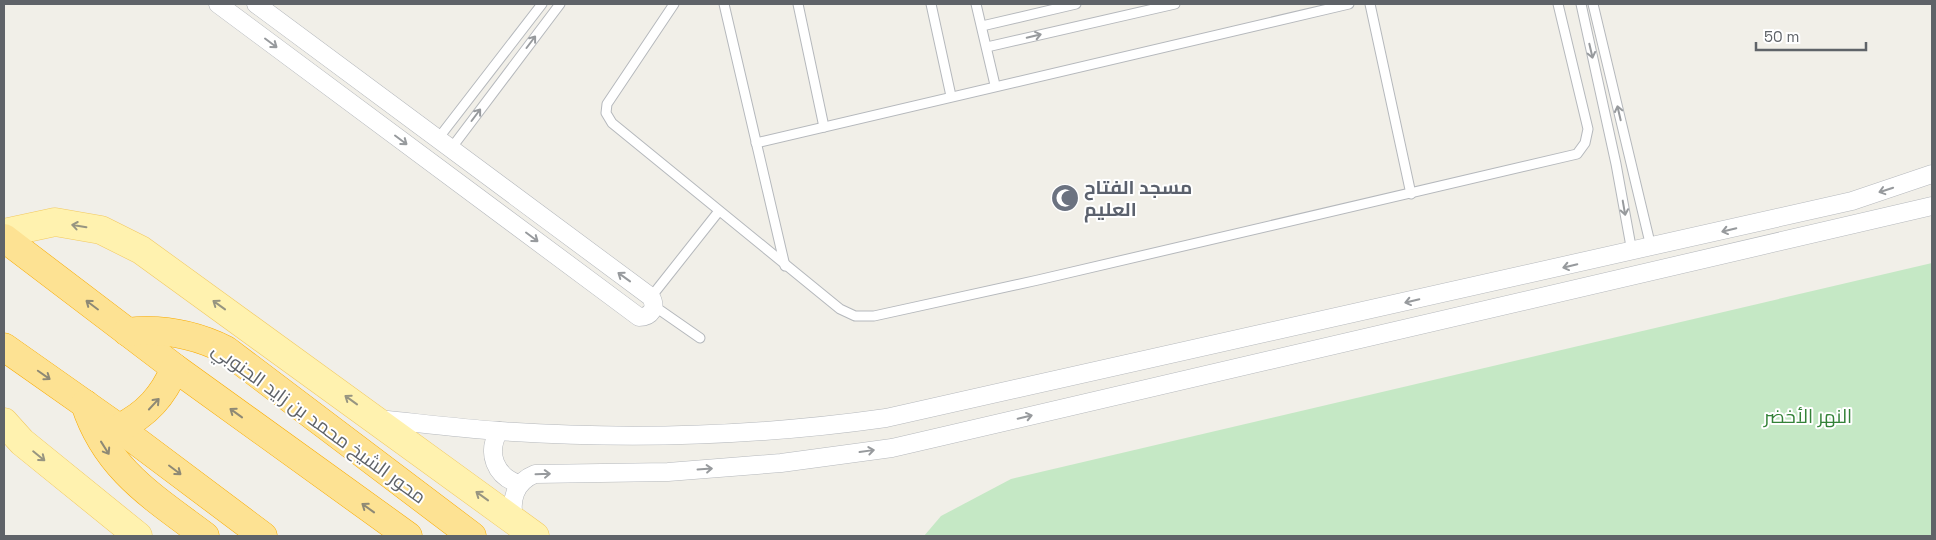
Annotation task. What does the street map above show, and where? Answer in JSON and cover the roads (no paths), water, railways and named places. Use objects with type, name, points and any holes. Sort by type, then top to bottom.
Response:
[{"type":"highway","points":[[4,238],[175,368],[408,536]]},
{"type":"highway","name":"محور الشيخ محمد بن زايد الجنوبي","points":[[127,332],[142,330],[173,332],[209,342],[226,350],[472,536]]},
{"type":"highway","points":[[4,347],[120,428],[263,536]]},
{"type":"highway","points":[[120,428],[148,410],[164,391],[175,368]]},
{"type":"highway","points":[[85,404],[98,435],[116,464],[142,489],[205,536]]},
{"type":"main road","points":[[4,232],[55,222],[101,230],[141,250],[525,529]]},
{"type":"main road","points":[[4,422],[22,442],[138,536]]},
{"type":"street","points":[[218,4],[246,25],[638,317],[649,315],[652,301],[258,5],[246,25]]},
{"type":"street","points":[[376,419],[499,431],[579,434],[684,433],[811,427],[886,418],[1652,248],[1852,201],[1932,174]]},
{"type":"street","points":[[525,529],[512,502],[519,484],[526,477],[535,474],[668,472],[780,463],[892,448],[1932,206]]},
{"type":"street","points":[[499,431],[492,446],[494,463],[504,477],[519,484]]},
{"type":"lane","points":[[443,144],[542,4]]},
{"type":"lane","points":[[443,144],[560,4]]},
{"type":"lane","points":[[674,4],[607,104],[606,113],[612,123],[785,266],[840,309],[855,316],[874,316],[1568,158],[1577,154],[1586,143],[1588,130],[1558,4]]},
{"type":"lane","points":[[724,4],[785,266]]},
{"type":"lane","points":[[798,4],[824,127]]},
{"type":"lane","points":[[931,4],[951,96]]},
{"type":"lane","points":[[976,4],[995,85]]},
{"type":"lane","points":[[982,26],[1076,4]]},
{"type":"lane","points":[[987,48],[1175,4]]},
{"type":"lane","points":[[756,143],[995,85],[1349,4]]},
{"type":"lane","points":[[1370,4],[1411,194]]},
{"type":"lane","points":[[1581,4],[1616,164],[1632,252]]},
{"type":"lane","points":[[1594,4],[1652,248]]},
{"type":"lane","points":[[700,338],[652,301],[719,211]]},
{"type":"place","name":"مسجد الفتاح العليم","points":[[1065,198]]},
{"type":"park label","name":"النهر الأخضر","points":[[1808,416]]}]
